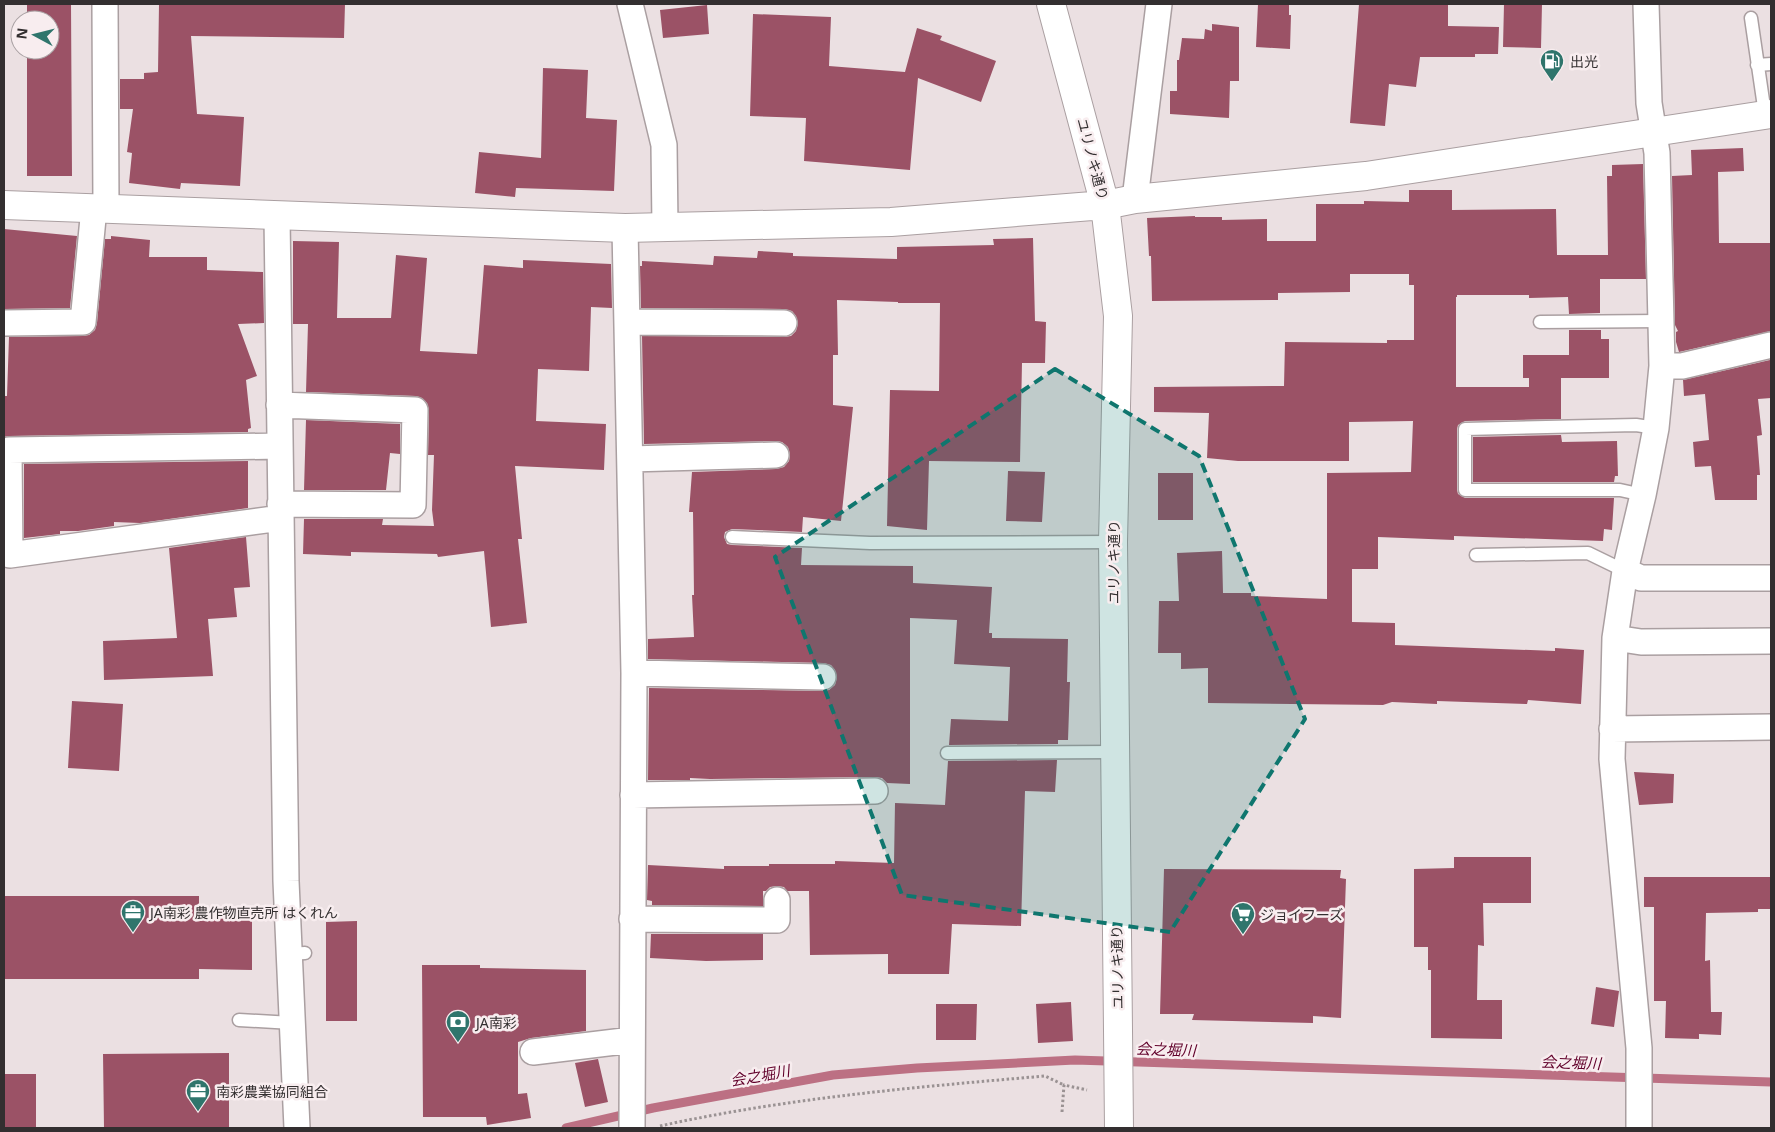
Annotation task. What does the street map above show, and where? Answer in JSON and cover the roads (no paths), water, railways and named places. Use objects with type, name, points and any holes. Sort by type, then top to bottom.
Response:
[{"type":"street","points":[[4,323],[83,322],[100,208],[105,4]]},
{"type":"street","points":[[630,4],[664,145],[665,227]]},
{"type":"street","name":"ユリノキ通り","points":[[1051,4],[1105,205],[1118,316],[1113,542],[1119,1117]]},
{"type":"street","points":[[1135,199],[1159,4]]},
{"type":"street","points":[[1639,1128],[1639,1048],[1612,759],[1612,729],[1615,638],[1625,571],[1644,495],[1656,428],[1662,366],[1657,153],[1649,103],[1651,14]]},
{"type":"street","points":[[4,205],[625,228],[891,222],[1105,205],[1135,199],[1366,176],[1768,114]]},
{"type":"street","points":[[276,216],[286,881],[297,953],[297,1128]]},
{"type":"street","points":[[625,228],[634,673],[632,1128]]},
{"type":"street","points":[[627,322],[784,323]]},
{"type":"street","points":[[1662,366],[1682,366],[1771,345]]},
{"type":"street","points":[[279,405],[415,410],[413,505],[281,511],[10,555],[10,450],[280,446]]},
{"type":"street","points":[[630,459],[776,455]]},
{"type":"street","points":[[1625,571],[1641,578],[1771,578]]},
{"type":"street","points":[[1615,638],[1640,642],[1771,641]]},
{"type":"street","points":[[634,673],[823,677]]},
{"type":"street","points":[[1612,729],[1771,727]]},
{"type":"street","points":[[633,795],[875,791]]},
{"type":"street","points":[[632,919],[776,920],[776,900]]},
{"type":"street","points":[[533,1052],[632,1040]]},
{"type":"lane","points":[[1752,18],[1757,65],[1768,114]]},
{"type":"lane","points":[[1757,65],[1771,64]]},
{"type":"lane","points":[[1540,322],[1661,321]]},
{"type":"lane","points":[[1644,495],[1620,490],[1465,490],[1465,429],[1636,425],[1656,428]]},
{"type":"lane","points":[[732,538],[870,543],[1113,542]]},
{"type":"lane","points":[[1476,554],[1588,553],[1625,571]]},
{"type":"lane","points":[[947,753],[1115,752]]},
{"type":"lane","points":[[239,1020],[298,1038]]},
{"type":"waterway","name":"会之堀川","points":[[566,1128],[653,1108],[833,1075],[917,1068],[1075,1060],[1771,1082]]},
{"type":"place","name":"出光","points":[[1552,82]]},
{"type":"place","name":"JA南彩 農作物直売所 はくれん","points":[[133,933]]},
{"type":"place","name":"ジョイフーズ","points":[[1243,935]]},
{"type":"place","name":"JA南彩","points":[[458,1043]]},
{"type":"place","name":"南彩農業協同組合","points":[[198,1112]]}]
